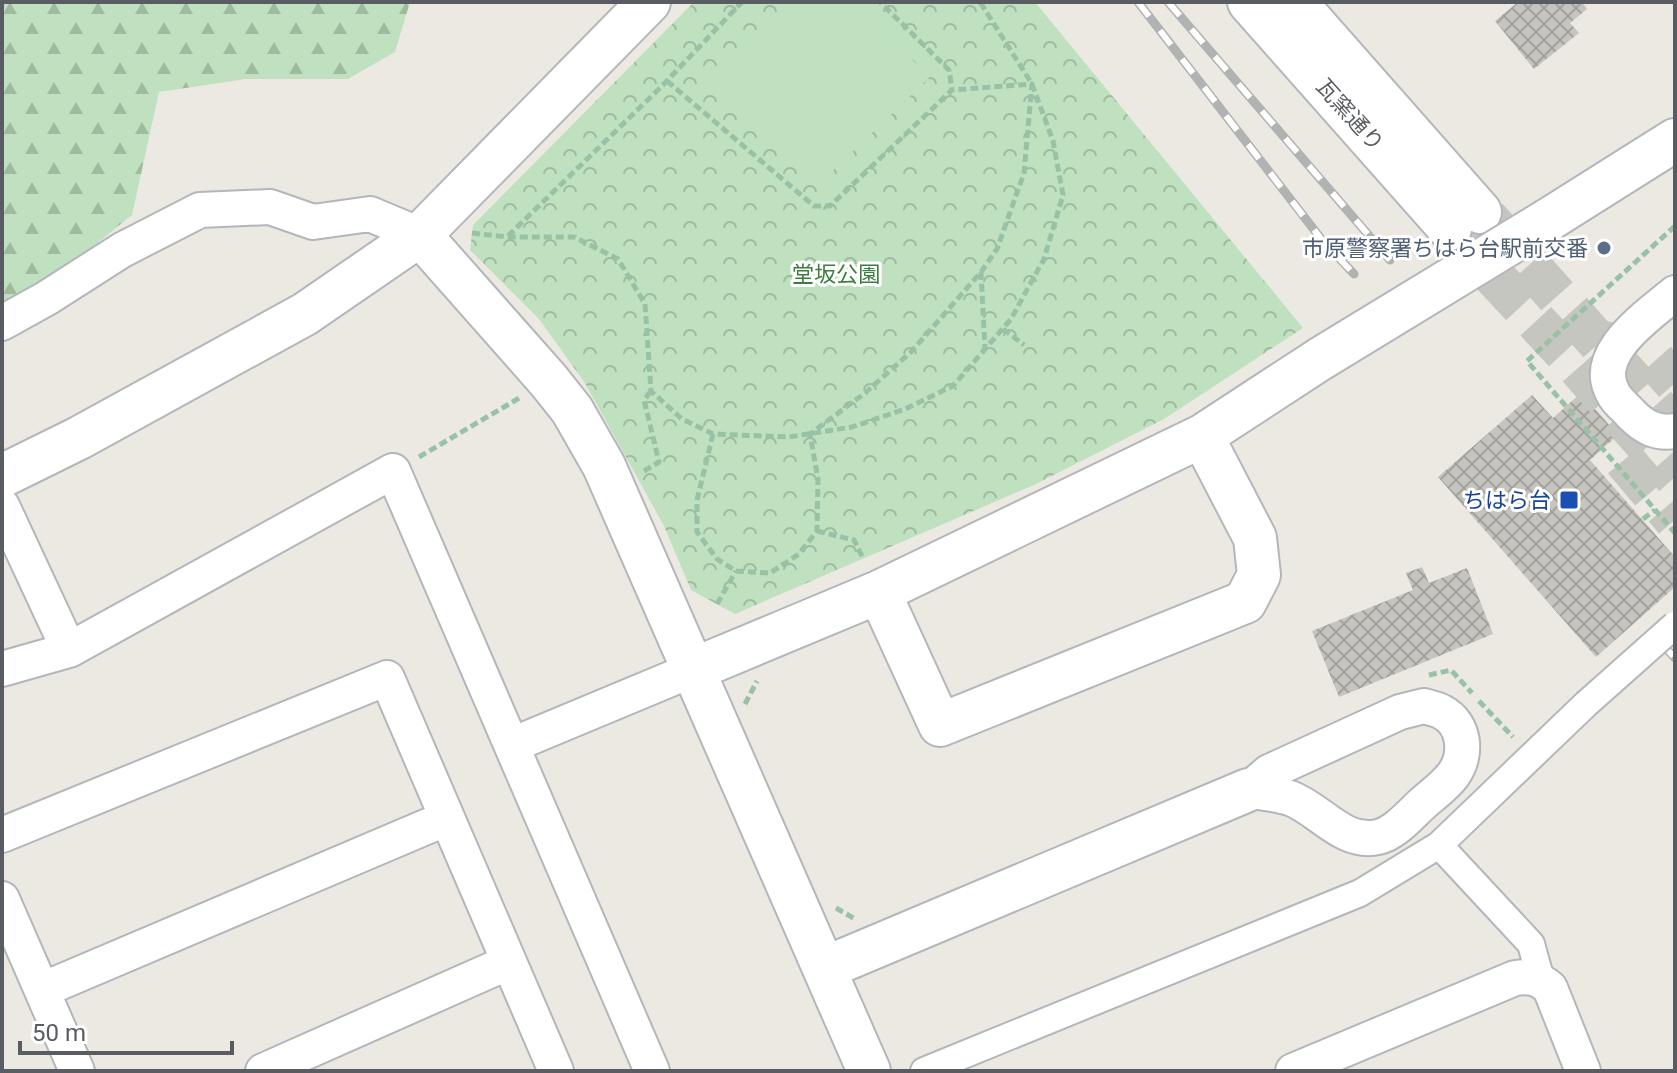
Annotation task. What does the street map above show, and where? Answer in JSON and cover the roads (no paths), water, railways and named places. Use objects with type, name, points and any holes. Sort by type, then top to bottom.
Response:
[{"type":"street","points":[[2,476],[79,438],[305,314],[420,235],[649,2]]},
{"type":"street","name":"瓦窯通り","points":[[1249,2],[1465,220],[1295,2]]},
{"type":"street","points":[[512,745],[692,670],[871,575],[1202,436],[1320,359],[1675,140]]},
{"type":"street","points":[[2,323],[122,250],[200,210],[270,207],[313,222],[370,214],[420,235],[549,381],[572,410],[604,466],[869,1071]]},
{"type":"street","points":[[1675,293],[1624,338],[1610,357],[1607,377],[1614,395],[1643,426],[1657,431],[1675,431]]},
{"type":"street","points":[[871,575],[940,725],[1245,602],[1259,575],[1255,538],[1202,436]]},
{"type":"street","points":[[2,669],[69,650],[393,471],[652,1071]]},
{"type":"street","points":[[2,506],[69,650]]},
{"type":"street","points":[[924,1071],[1360,893],[1439,845],[1586,704],[1675,625]]},
{"type":"street","points":[[2,835],[387,678],[556,1071]]},
{"type":"street","points":[[825,968],[1248,790],[1269,772],[1400,712],[1424,706],[1442,712],[1454,721],[1463,741],[1462,759],[1453,776],[1393,830],[1377,838],[1343,832],[1306,805],[1287,797],[1248,790]]},
{"type":"street","points":[[42,990],[447,818]]},
{"type":"street","points":[[1439,845],[1531,944],[1541,980]]},
{"type":"street","points":[[2,899],[77,1071]]},
{"type":"street","points":[[263,1071],[509,962]]},
{"type":"street","points":[[1293,1071],[1515,978],[1530,976],[1550,988],[1583,1071]]},
{"type":"tunnel","points":[[1487,218],[1675,428]]},
{"type":"tunnel","points":[[1450,229],[1675,477]]},
{"type":"tunnel","points":[[1597,340],[1649,354],[1675,383]]},
{"type":"tunnel","points":[[1624,460],[1675,520]]},
{"type":"railway","points":[[1138,2],[1322,240],[1354,274]]},
{"type":"railway","points":[[1168,2],[1390,260]]},
{"type":"railway","points":[[1661,643],[1675,658]]},
{"type":"place","name":"市原警察署ちはら台駅前交番","points":[[1604,248]]},
{"type":"place","name":"ちはら台","points":[[1569,500]]},
{"type":"park label","name":"堂坂公園","points":[[836,274]]}]
